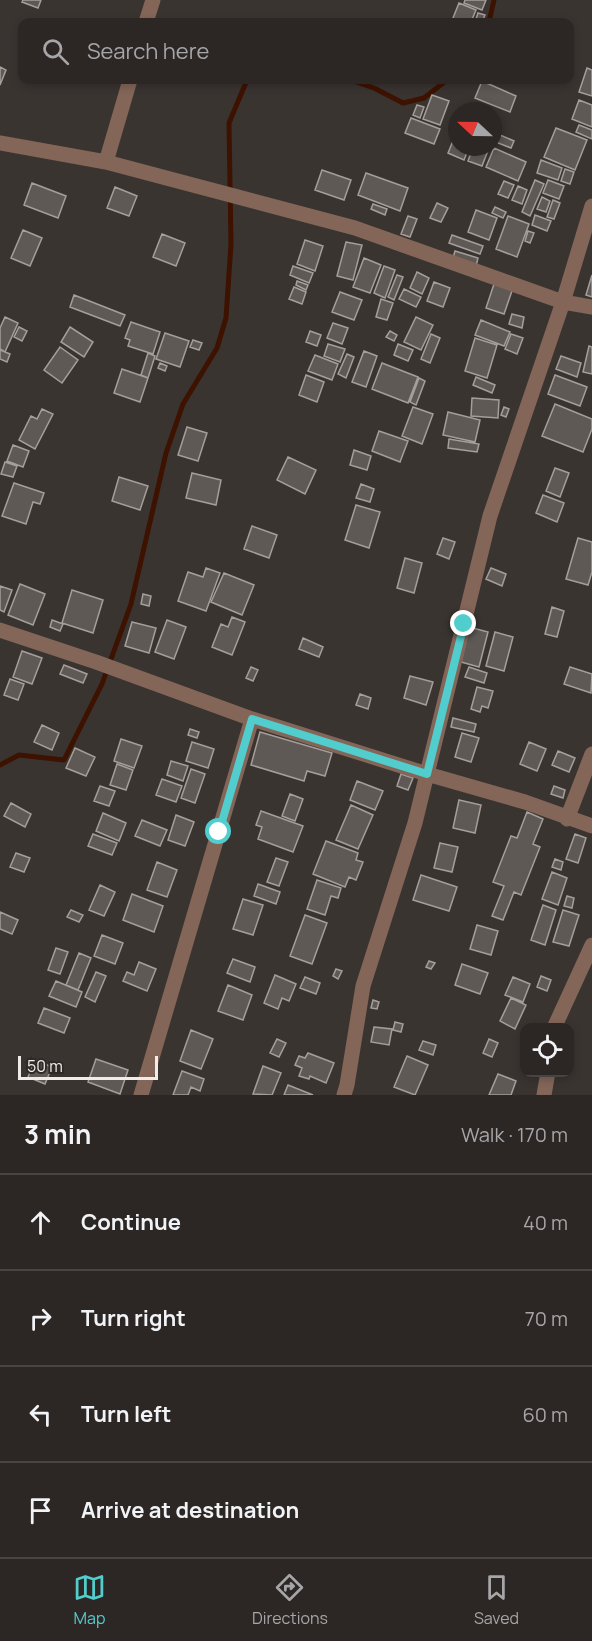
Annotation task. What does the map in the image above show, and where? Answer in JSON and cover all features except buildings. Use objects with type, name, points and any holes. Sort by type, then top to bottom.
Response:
[{"type":"street","points":[[147,18],[153,0]]},
{"type":"street","points":[[106,162],[129,84]]},
{"type":"street","points":[[0,143],[106,162],[355,228],[563,302],[592,307]]},
{"type":"street","points":[[344,1095],[363,986],[415,823],[490,516],[563,302],[592,206]]},
{"type":"street","points":[[0,630],[252,719],[525,802],[567,819],[592,826]]},
{"type":"street","points":[[141,1095],[252,719]]},
{"type":"street","points":[[567,819],[592,754]]},
{"type":"street","points":[[556,1023],[592,945]]},
{"type":"street","points":[[544,1095],[547,1077]]},
{"type":"waterway","points":[[490,18],[494,0]]},
{"type":"waterway","points":[[0,765],[19,755],[64,760],[102,684],[131,604],[166,453],[183,404],[217,348],[226,318],[231,244],[229,123],[245,84]]},
{"type":"waterway","points":[[362,84],[403,103],[424,98],[442,84]]},
{"type":"route","points":[[219,832],[252,719],[427,774],[464,624]]}]
